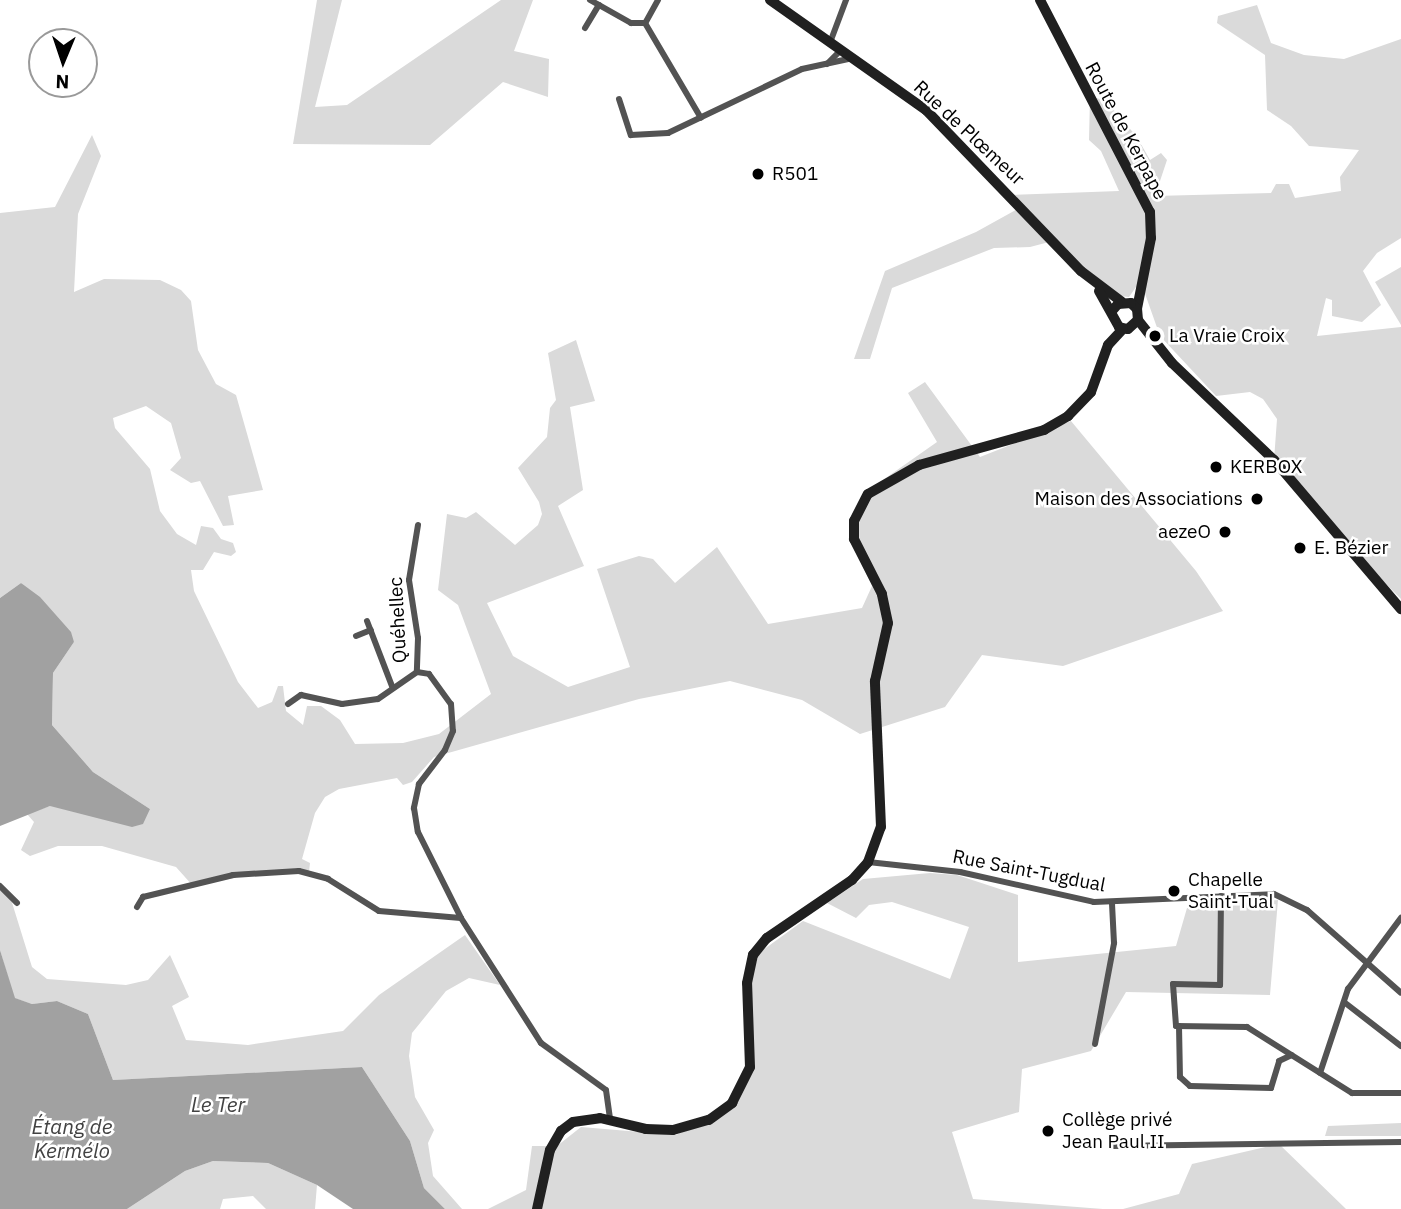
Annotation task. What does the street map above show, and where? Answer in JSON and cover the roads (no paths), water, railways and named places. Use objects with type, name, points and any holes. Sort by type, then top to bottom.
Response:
[{"type":"street","points":[[590,0],[631,23],[645,23]]},
{"type":"street","points":[[645,23],[657,0]]},
{"type":"street","name":"Rue de Plœmeur","points":[[770,0],[831,40],[926,110],[1096,284],[1137,309]]},
{"type":"street","points":[[831,40],[846,0]]},
{"type":"street","name":"Route de Kerpape","points":[[1044,2],[1150,212],[1151,238],[1140,283],[1138,320]]},
{"type":"street","points":[[585,28],[599,5]]},
{"type":"street","points":[[645,23],[701,118]]},
{"type":"street","points":[[827,64],[842,49]]},
{"type":"street","points":[[619,99],[631,135],[668,133],[786,76],[854,58]]},
{"type":"street","name":"Route de Kerpape","points":[[1112,316],[1140,283]]},
{"type":"street","name":"Rue de Plœmeur","points":[[1096,284],[1112,316],[1125,329],[1152,342]]},
{"type":"street","points":[[1075,409],[1094,374],[1112,316]]},
{"type":"street","points":[[537,1209],[550,1150],[561,1131],[581,1119],[610,1120],[673,1130],[709,1120],[732,1103],[750,1067],[747,983],[753,956],[767,938],[852,880],[869,862],[881,827],[875,681],[888,614],[856,548],[857,514],[868,494],[901,472],[1044,430],[1075,409],[1091,392],[1108,345],[1138,320],[1152,342],[1274,460],[1401,609]]},
{"type":"street","name":"Quéhellec","points":[[417,672],[418,638],[409,580],[418,525]]},
{"type":"street","points":[[367,621],[392,686]]},
{"type":"street","points":[[356,636],[370,630]]},
{"type":"street","name":"Quéhellec","points":[[288,704],[301,695],[342,704],[365,702],[378,699],[392,686],[417,672],[429,674],[451,704],[453,731],[445,750],[419,784],[414,808],[429,861],[461,918],[541,1043],[606,1090],[610,1120]]},
{"type":"street","name":"Rue Saint-Tugdual","points":[[869,862],[960,872],[1112,903],[1274,894],[1292,899],[1401,993]]},
{"type":"street","points":[[137,907],[143,897],[233,875],[299,871],[328,879],[379,911],[461,918]]},
{"type":"street","points":[[0,886],[17,903]]},
{"type":"street","points":[[1221,896],[1220,985],[1173,984],[1175,1026],[1247,1027],[1352,1093],[1401,1093]]},
{"type":"street","points":[[1095,1044],[1114,943],[1112,903]]},
{"type":"street","points":[[1320,1073],[1344,1002],[1367,963],[1401,918]]},
{"type":"street","points":[[1344,1002],[1401,1046]]},
{"type":"street","points":[[1179,1026],[1180,1077],[1190,1086],[1271,1088],[1279,1061],[1292,1055]]},
{"type":"street","points":[[1112,1146],[1401,1142]]},
{"type":"water","points":[[21,583],[40,597],[71,632],[74,642],[53,673],[52,725],[93,772],[150,809],[143,824],[132,827],[50,806],[0,826],[0,598]]},
{"type":"water","name":"Étang de Kermélo","points":[[0,950],[15,998],[32,1004],[57,1001],[88,1014],[113,1080],[362,1067],[410,1141],[424,1188],[445,1209],[353,1209],[317,1185],[268,1163],[213,1161],[185,1171],[127,1209],[0,1209]]},
{"type":"place","name":"R501","points":[[758,174]]},
{"type":"place","name":"La Vraie Croix","points":[[1155,336]]},
{"type":"place","name":"KERBOX","points":[[1216,467]]},
{"type":"place","name":"Maison des Associations","points":[[1257,499]]},
{"type":"place","name":"aezeO","points":[[1225,532]]},
{"type":"place","name":"E. Bézier","points":[[1300,548]]},
{"type":"place","name":"Chapelle Saint-Tual","points":[[1174,891]]},
{"type":"place","name":"Collège privé Jean Paul II","points":[[1048,1131]]},
{"type":"water label","name":"Le Ter","points":[[218,1104]]}]
